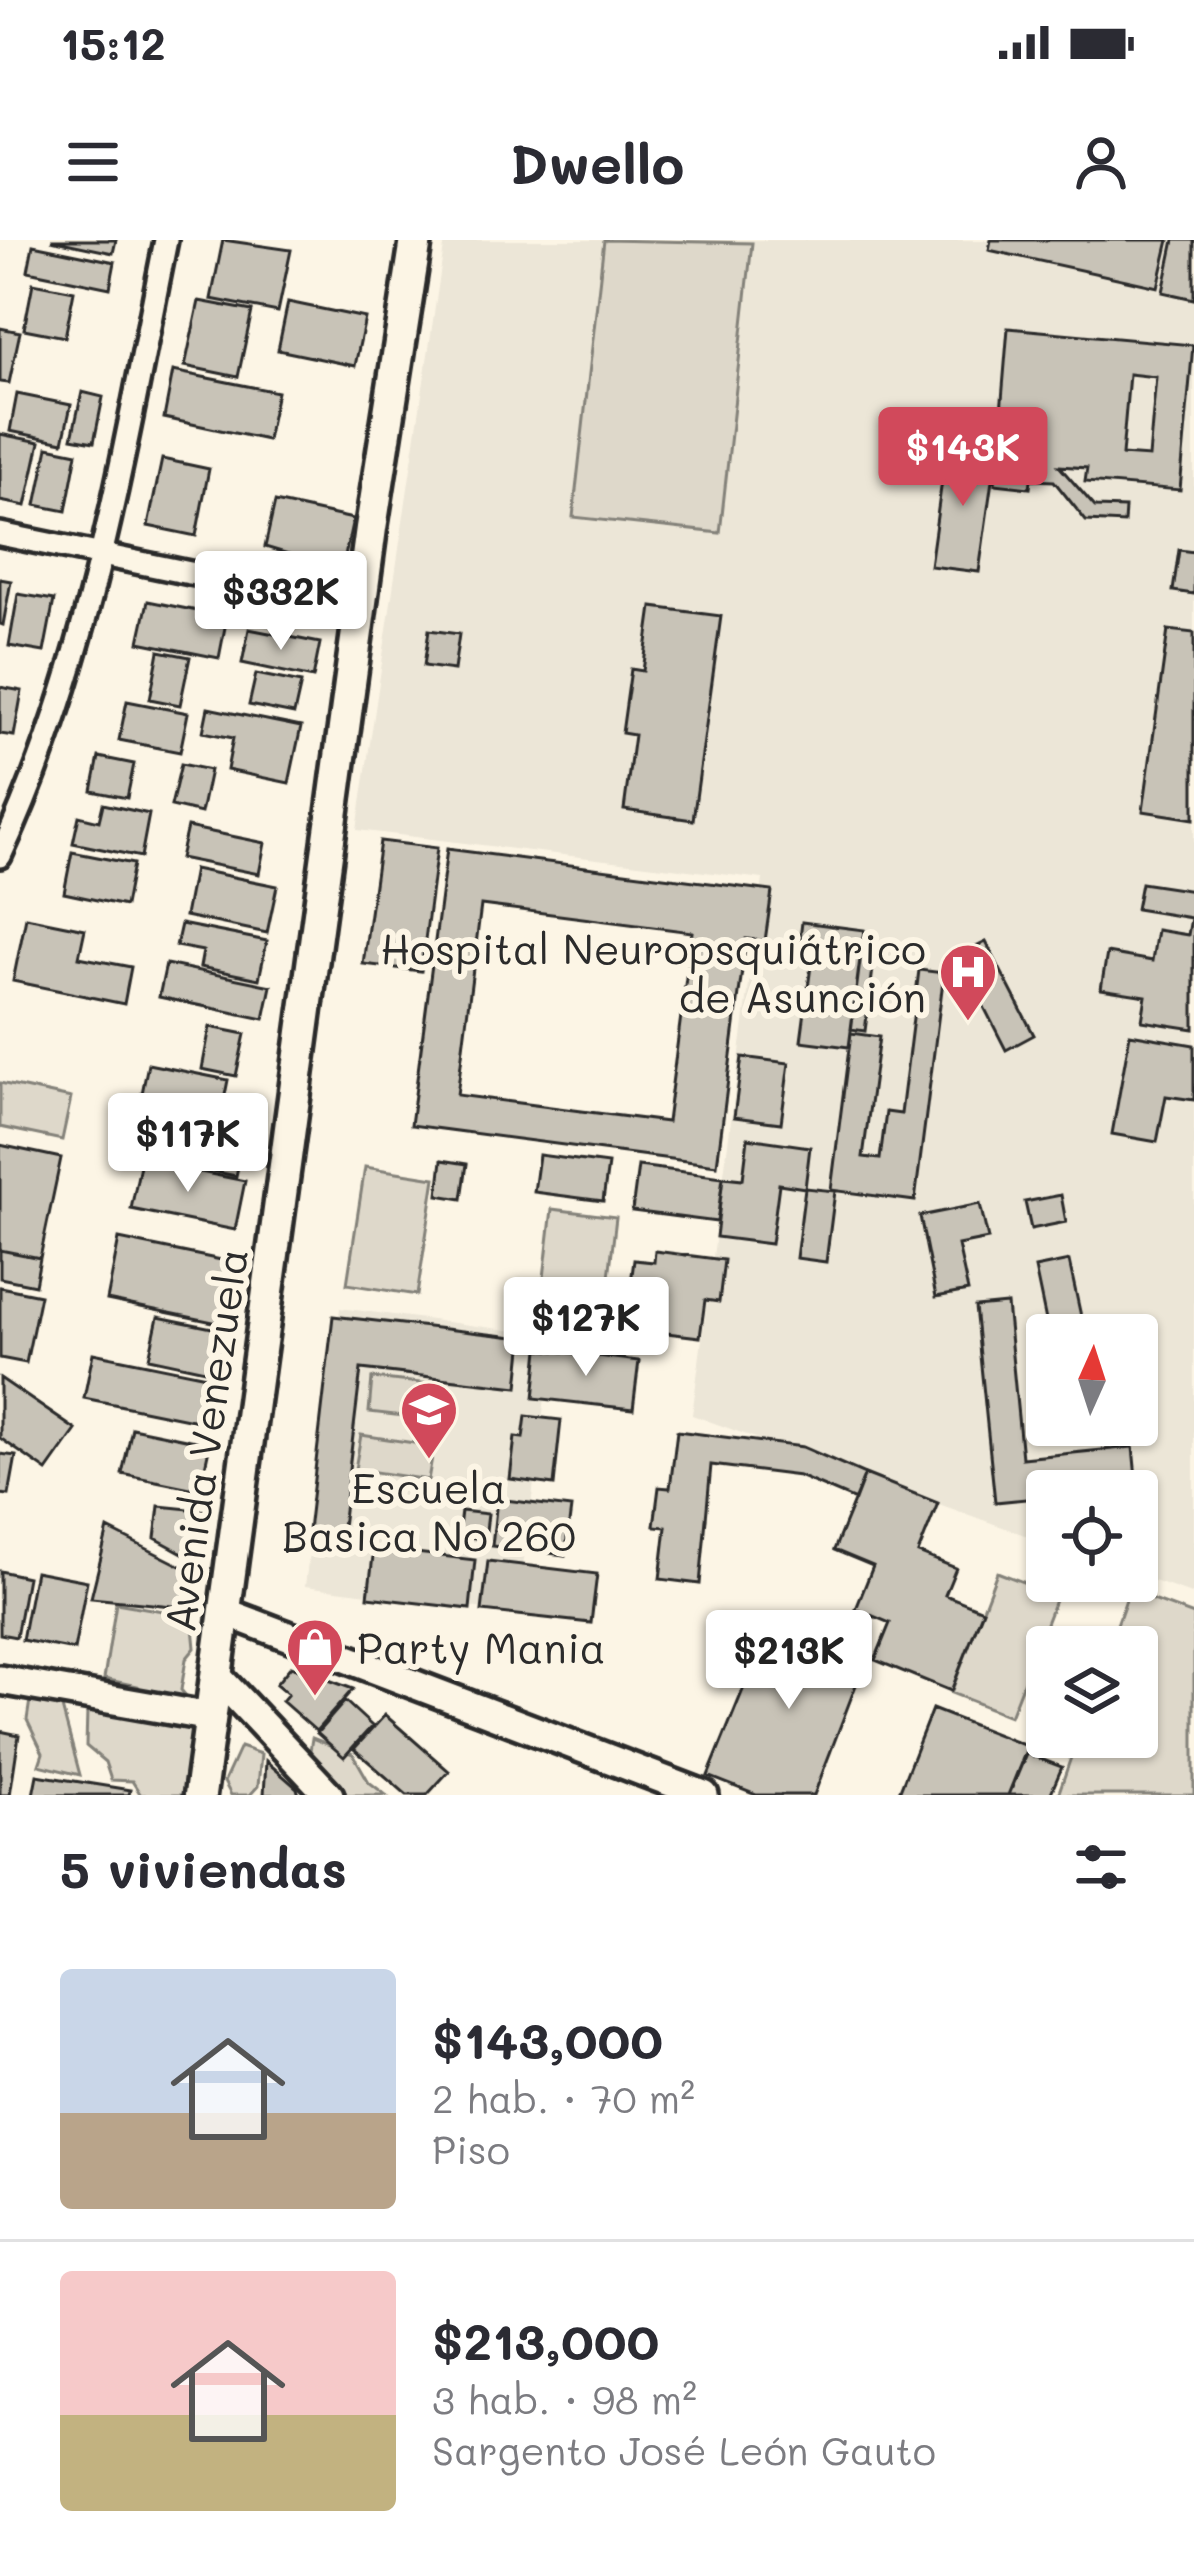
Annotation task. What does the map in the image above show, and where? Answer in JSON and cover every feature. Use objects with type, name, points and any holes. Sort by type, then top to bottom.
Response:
[{"type":"main road","name":"Avenida Venezuela","points":[[200,1795],[360,608],[416,240]]},
{"type":"street","points":[[0,856],[66,692],[102,555],[166,240]]},
{"type":"street","points":[[0,534],[360,608]]},
{"type":"street","points":[[225,1612],[704,1795]]},
{"type":"street","points":[[216,1675],[328,1795]]},
{"type":"street","points":[[0,1680],[211,1718]]},
{"type":"shaded area","name":"Hospital Neuropsquiátrico de Asunción","points":[[445,240],[1194,240],[1194,1595],[1158,1582],[1158,1470],[1026,1470],[1026,1535],[692,1415],[763,879],[357,830]]},
{"type":"shaded area","points":[[604,240],[752,243],[720,533],[573,517]]},
{"type":"shaded area","points":[[0,1083],[71,1098],[62,1140],[0,1127]]},
{"type":"shaded area","points":[[365,1167],[435,1178],[417,1295],[347,1284]]},
{"type":"shaded area","points":[[552,1209],[616,1217],[602,1337],[538,1329]]},
{"type":"shaded area","name":"Escuela Basica No 260","points":[[340,1308],[553,1336],[517,1613],[305,1586]]},
{"type":"shaded area","points":[[372,1378],[441,1385],[438,1420],[369,1412]]},
{"type":"shaded area","points":[[361,1435],[434,1446],[428,1480],[355,1469]]},
{"type":"shaded area","points":[[997,1572],[1026,1583],[1026,1602],[1054,1602],[1045,1626],[1026,1626],[1026,1675],[1010,1716],[951,1693]]},
{"type":"shaded area","points":[[1125,1602],[1158,1602],[1194,1615],[1194,1795],[1058,1795],[1071,1758],[1158,1758],[1158,1626],[1116,1626]]},
{"type":"shaded area","points":[[116,1603],[192,1616],[195,1648],[186,1659],[181,1690],[192,1703],[209,1795],[141,1795],[132,1781],[111,1780],[105,1762],[86,1746],[87,1711],[143,1692],[138,1686],[104,1679]]},
{"type":"shaded area","points":[[30,1700],[61,1704],[80,1775],[39,1765],[43,1753],[27,1720]]},
{"type":"shaded area","points":[[312,1738],[353,1754],[369,1782],[386,1795],[303,1795]]},
{"type":"shaded area","points":[[240,1747],[261,1754],[258,1786],[250,1795],[231,1795],[224,1782]]},
{"type":"building","points":[[51,240],[116,240],[113,253]]},
{"type":"building","points":[[223,240],[291,250],[278,312],[211,299]]},
{"type":"building","points":[[991,240],[1169,240],[1158,287],[989,250]]},
{"type":"building","points":[[1174,240],[1194,240],[1194,299],[1163,292]]},
{"type":"building","points":[[33,245],[115,262],[110,288],[28,271]]},
{"type":"building","points":[[33,283],[74,291],[65,337],[24,329]]},
{"type":"building","points":[[199,301],[252,311],[238,377],[185,366]]},
{"type":"building","points":[[288,302],[365,318],[355,366],[278,350]]},
{"type":"building","points":[[0,328],[20,332],[9,383],[0,382]]},
{"type":"building","points":[[1008,328],[1193,345],[1180,490],[1085,482],[1087,468],[1059,466],[1095,507],[1125,508],[1124,523],[1086,521],[1054,481],[1031,480],[1030,488],[995,484]],"holes":[[[1129,374],[1156,377],[1149,457],[1122,455]]]},
{"type":"building","points":[[173,371],[277,392],[267,440],[164,418]]},
{"type":"building","points":[[82,392],[103,397],[94,442],[72,438]]},
{"type":"building","points":[[17,394],[71,405],[63,442],[10,431]]},
{"type":"building","points":[[0,434],[40,442],[26,506],[0,501]]},
{"type":"building","points":[[947,445],[996,452],[979,572],[930,566]]},
{"type":"building","points":[[48,447],[77,453],[66,511],[36,505]]},
{"type":"building","points":[[162,459],[209,469],[196,536],[148,526]]},
{"type":"building","points":[[275,502],[353,519],[342,570],[265,547]]},
{"type":"building","points":[[1179,550],[1194,552],[1194,594],[1173,591]]},
{"type":"building","points":[[0,579],[11,581],[3,625],[0,624]]},
{"type":"building","points":[[18,594],[54,600],[44,652],[9,646]]},
{"type":"building","points":[[148,601],[227,617],[219,658],[139,642]]},
{"type":"building","points":[[652,607],[721,616],[693,820],[624,810],[634,735],[622,733],[631,669],[643,671]]},
{"type":"building","points":[[249,629],[320,643],[313,678],[242,663]]},
{"type":"building","points":[[429,630],[459,634],[454,670],[424,666]]},
{"type":"building","points":[[1168,630],[1194,633],[1194,819],[1143,811]]},
{"type":"building","points":[[159,651],[190,657],[180,705],[150,699]]},
{"type":"building","points":[[256,674],[301,683],[294,714],[249,705]]},
{"type":"building","points":[[0,687],[22,691],[14,736],[0,734]]},
{"type":"building","points":[[127,701],[188,713],[180,752],[119,740]]},
{"type":"building","points":[[208,708],[301,727],[289,783],[227,770],[233,738],[203,732]]},
{"type":"building","points":[[99,757],[134,764],[127,798],[92,791]]},
{"type":"building","points":[[181,764],[210,770],[201,813],[171,806]]},
{"type":"building","points":[[103,804],[149,814],[141,857],[73,843],[79,816],[99,821]]},
{"type":"building","points":[[187,827],[265,843],[259,874],[180,858]]},
{"type":"building","points":[[380,841],[437,848],[421,971],[363,964]]},
{"type":"building","points":[[447,849],[772,891],[765,941],[746,939],[717,1165],[411,1125]],"holes":[[[481,905],[692,932],[667,1122],[457,1095]]]},
{"type":"building","points":[[72,852],[133,864],[125,906],[64,893]]},
{"type":"building","points":[[194,869],[277,886],[267,933],[185,916]]},
{"type":"building","points":[[1141,883],[1194,891],[1194,1029],[1142,1021],[1146,996],[1101,989],[1107,953],[1152,961],[1157,930],[1188,935],[1191,918],[1136,909]]},
{"type":"building","points":[[26,917],[85,929],[79,957],[131,967],[124,1004],[13,981]]},
{"type":"building","points":[[802,922],[864,930],[849,1047],[801,1041],[812,958],[798,956]]},
{"type":"building","points":[[181,924],[267,941],[259,979],[200,967],[203,951],[176,946]]},
{"type":"building","points":[[986,942],[1034,1035],[1006,1050],[958,956]]},
{"type":"building","points":[[861,951],[875,953],[865,1031],[851,1029]]},
{"type":"building","points":[[166,964],[271,986],[264,1019],[159,997]]},
{"type":"building","points":[[919,970],[944,973],[915,1201],[831,1190],[851,1033],[879,1037],[863,1157],[880,1159],[886,1112],[901,1114]]},
{"type":"building","points":[[210,1027],[245,1034],[236,1076],[202,1069]]},
{"type":"building","points":[[1130,1034],[1194,1045],[1194,1100],[1166,1096],[1157,1142],[1112,1134]]},
{"type":"building","points":[[742,1057],[789,1063],[781,1123],[734,1117]]},
{"type":"building","points":[[148,1064],[228,1080],[219,1125],[246,1130],[236,1176],[174,1163],[183,1117],[139,1108]]},
{"type":"building","points":[[748,1138],[810,1147],[805,1188],[779,1184],[771,1244],[716,1237],[723,1177],[743,1179]]},
{"type":"building","points":[[0,1145],[61,1158],[40,1258],[0,1250]]},
{"type":"building","points":[[539,1155],[608,1164],[603,1201],[534,1192]]},
{"type":"building","points":[[141,1160],[245,1181],[235,1230],[131,1209]]},
{"type":"building","points":[[442,1160],[467,1164],[462,1199],[438,1195]]},
{"type":"building","points":[[638,1166],[723,1177],[717,1222],[632,1211]]},
{"type":"building","points":[[805,1188],[835,1191],[826,1262],[796,1258]]},
{"type":"building","points":[[1061,1195],[1066,1222],[1031,1229],[1025,1202]]},
{"type":"building","points":[[980,1204],[988,1239],[958,1245],[968,1291],[936,1297],[920,1216]]},
{"type":"building","points":[[119,1239],[231,1262],[218,1323],[107,1300]]},
{"type":"building","points":[[0,1250],[40,1258],[35,1285],[0,1278]]},
{"type":"building","points":[[655,1251],[724,1260],[719,1302],[705,1300],[700,1337],[625,1328],[634,1260],[654,1262]]},
{"type":"building","points":[[1069,1261],[1080,1314],[1045,1314],[1035,1268]]},
{"type":"building","points":[[0,1287],[40,1295],[26,1363],[0,1358]]},
{"type":"building","points":[[1007,1304],[1022,1458],[1133,1447],[1135,1470],[1026,1470],[1026,1499],[995,1502],[975,1307]]},
{"type":"building","points":[[333,1316],[523,1338],[518,1387],[361,1369],[339,1552],[306,1548]]},
{"type":"building","points":[[158,1317],[222,1330],[214,1372],[149,1358]]},
{"type":"building","points":[[539,1349],[639,1361],[633,1409],[534,1398]]},
{"type":"building","points":[[93,1353],[211,1377],[202,1422],[84,1398]]},
{"type":"building","points":[[0,1378],[76,1430],[47,1471],[0,1438]]},
{"type":"building","points":[[526,1416],[561,1420],[554,1485],[510,1479],[515,1437],[523,1438]]},
{"type":"building","points":[[132,1428],[210,1444],[200,1490],[122,1474]]},
{"type":"building","points":[[677,1431],[803,1447],[865,1474],[855,1500],[799,1476],[711,1465],[700,1584],[660,1579],[666,1527],[654,1526],[659,1487],[670,1488]]},
{"type":"building","points":[[0,1454],[16,1456],[9,1495],[0,1494]]},
{"type":"building","points":[[865,1474],[938,1503],[918,1553],[956,1568],[945,1595],[983,1610],[951,1691],[875,1660],[890,1623],[856,1609],[873,1566],[834,1550]]},
{"type":"building","points":[[470,1481],[495,1484],[493,1501],[469,1499]]},
{"type":"building","points":[[497,1499],[571,1508],[565,1555],[492,1546]]},
{"type":"building","points":[[159,1506],[209,1511],[203,1564],[155,1538]]},
{"type":"building","points":[[461,1511],[488,1514],[485,1539],[458,1536]]},
{"type":"building","points":[[108,1529],[187,1569],[183,1607],[91,1598]]},
{"type":"building","points":[[374,1548],[475,1560],[470,1609],[368,1597]]},
{"type":"building","points":[[488,1561],[597,1574],[591,1623],[482,1611]]},
{"type":"building","points":[[0,1571],[27,1577],[16,1637],[0,1634]]},
{"type":"building","points":[[35,1571],[87,1581],[74,1650],[22,1640]]},
{"type":"building","points":[[773,1616],[869,1651],[814,1795],[756,1795],[708,1776]]},
{"type":"building","name":"Party Mania","points":[[291,1666],[353,1689],[316,1731],[282,1701],[288,1694],[276,1684]]},
{"type":"building","points":[[345,1701],[372,1726],[344,1757],[317,1733]]},
{"type":"building","points":[[932,1709],[1026,1746],[1009,1795],[898,1795]]},
{"type":"building","points":[[385,1715],[449,1771],[427,1795],[407,1795],[354,1749]]},
{"type":"building","points":[[0,1731],[19,1735],[10,1795],[0,1795]]},
{"type":"building","points":[[1025,1753],[1026,1758],[1062,1767],[1050,1795],[1008,1795]]},
{"type":"building","points":[[266,1761],[297,1788],[299,1795],[264,1795]]},
{"type":"building","points":[[37,1775],[130,1790],[129,1795],[33,1795]]},
{"type":"place","name":"Hospital Neuropsquiátrico de Asunción","points":[[968,1023]]},
{"type":"place","name":"Escuela Basica No 260","points":[[429,1461]]},
{"type":"place","name":"Party Mania","points":[[315,1698]]}]
